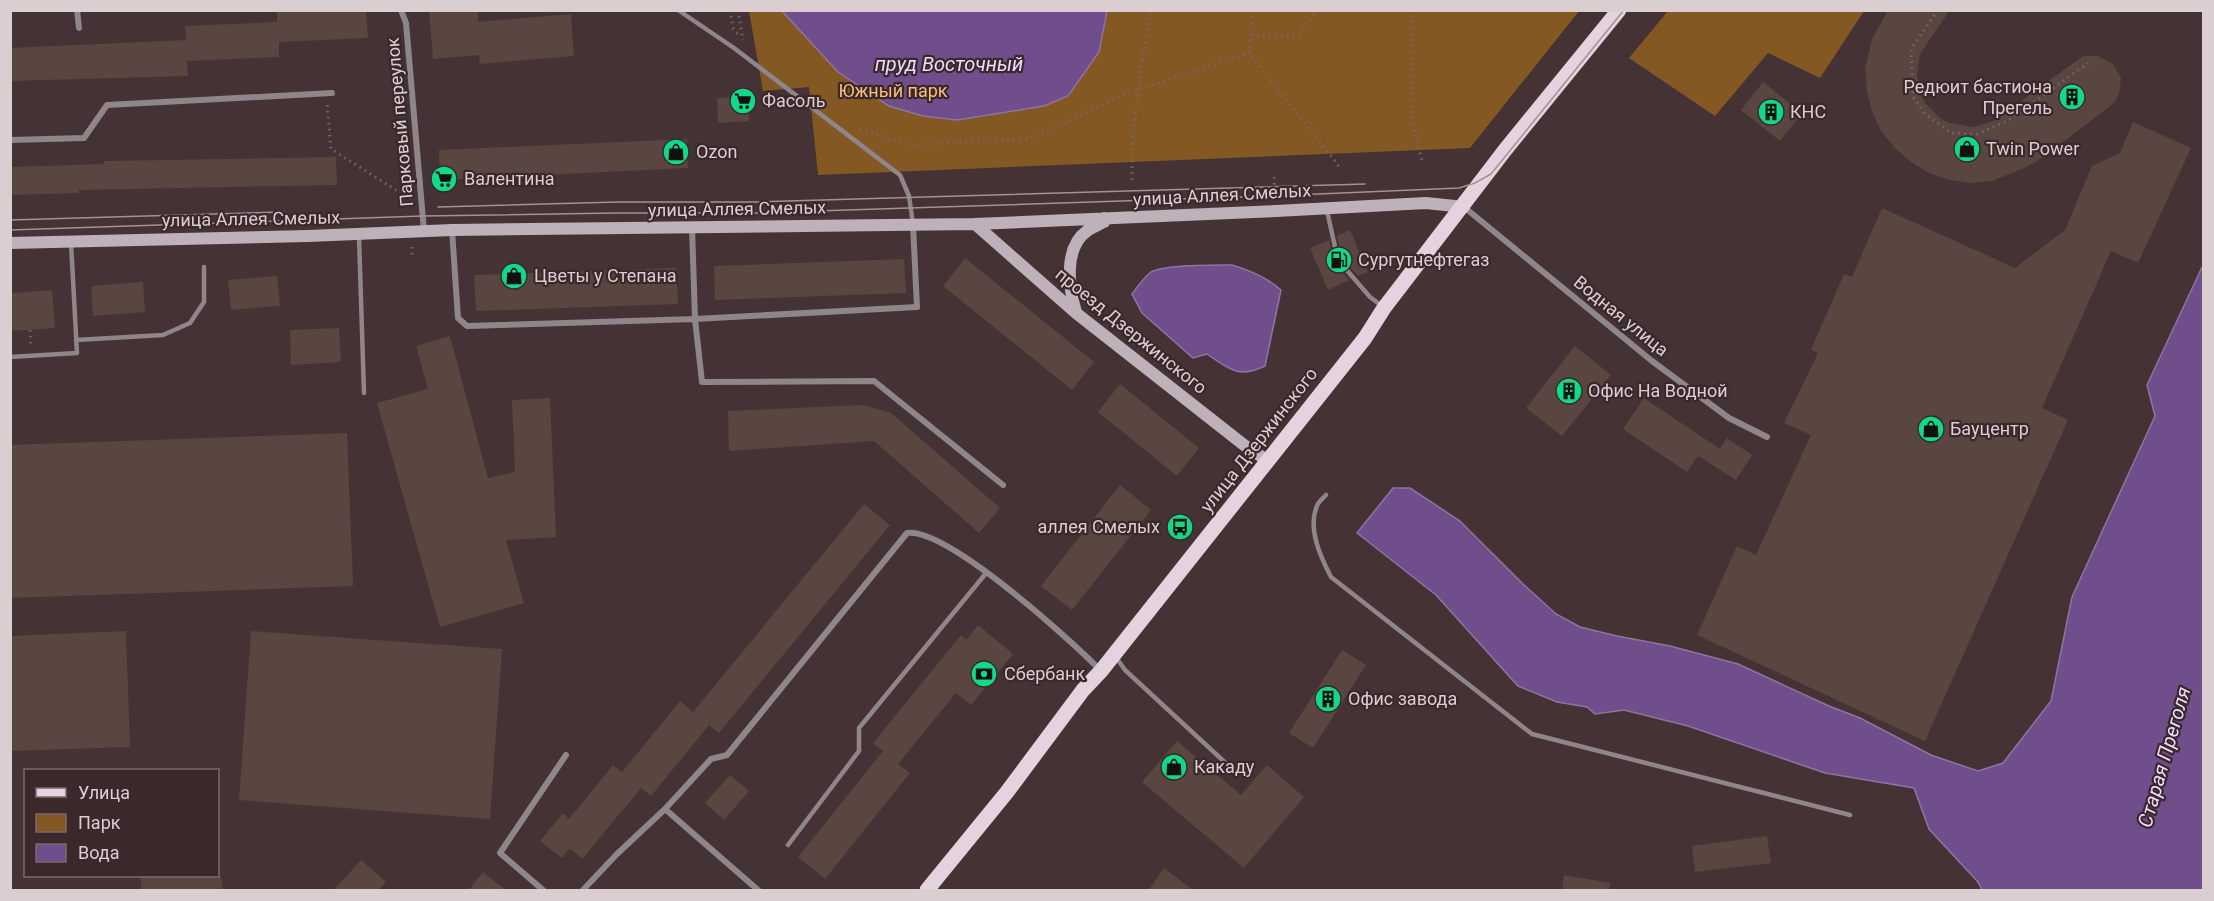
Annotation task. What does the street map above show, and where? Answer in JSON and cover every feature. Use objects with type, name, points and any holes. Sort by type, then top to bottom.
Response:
[{"type":"main road","name":"улица Дзержинского","points":[[927,891],[1007,792],[1083,690],[1101,671],[1365,338],[1384,308],[1464,207],[1505,150],[1619,10]]},
{"type":"main road","name":"улица Аллея Смелых","points":[[10,243],[452,230],[975,224],[1426,203],[1464,207]]},
{"type":"main road","points":[[1076,313],[1069,283],[1072,254],[1085,232],[1104,222],[1104,218]]},
{"type":"main road","name":"проезд Дзержинского","points":[[975,224],[1076,313],[1244,445],[1268,461]]},
{"type":"street","points":[[77,10],[79,28]]},
{"type":"street","name":"Парковый переулок","points":[[400,10],[406,23],[424,231]]},
{"type":"street","points":[[10,140],[84,138],[107,105],[329,93]]},
{"type":"street","name":"Водная улица","points":[[1464,207],[1652,361],[1729,418],[1767,436]]},
{"type":"street","points":[[452,230],[458,318],[467,326],[695,319],[917,307],[913,224]]},
{"type":"street","points":[[692,227],[695,319],[702,382],[874,381],[1003,485]]},
{"type":"street","points":[[583,891],[711,759],[727,755],[907,533],[915,532],[930,537],[987,572],[1083,652],[1101,671]]},
{"type":"street","points":[[543,891],[500,853],[566,755]]},
{"type":"street","points":[[665,809],[758,891]]},
{"type":"lane","points":[[678,10],[734,48],[900,176],[909,196],[913,224]]},
{"type":"lane","points":[[1327,208],[1338,260],[1370,297],[1384,308]]},
{"type":"lane","points":[[358,234],[364,393]]},
{"type":"lane","points":[[10,357],[77,353],[71,241]]},
{"type":"lane","points":[[76,340],[163,335],[190,323],[204,302],[204,267]]},
{"type":"lane","points":[[1326,495],[1316,507],[1314,530],[1319,554],[1331,577],[1532,734],[1850,815]]},
{"type":"lane","points":[[788,844],[859,751],[859,728],[987,572]]},
{"type":"lane","points":[[1113,654],[1125,670],[1230,767]]},
{"type":"path","points":[[730,10],[733,28],[743,42],[738,10]]},
{"type":"path","points":[[1132,180],[1131,141],[1151,10]]},
{"type":"path","points":[[1253,10],[1250,53],[1341,170]]},
{"type":"path","points":[[1251,35],[1299,35],[1316,10]]},
{"type":"path","points":[[1415,10],[1413,14],[1413,126],[1422,161]]},
{"type":"path","points":[[1938,10],[1911,50],[1913,97],[1925,114],[1951,133],[1978,134],[2009,120],[2088,63]]},
{"type":"path","points":[[858,129],[910,145],[1029,138],[1137,90],[1250,53]]},
{"type":"path","points":[[329,93],[331,149],[399,192]]},
{"type":"path","points":[[2022,111],[2029,119]]},
{"type":"path","points":[[1274,177],[1275,199]]},
{"type":"green space","name":"Южный парк","points":[[749,11],[1579,11],[1470,148],[818,175],[809,87],[763,91]]},
{"type":"green space","points":[[1668,11],[1864,11],[1820,78],[1768,53],[1715,116],[1629,58]]},
{"type":"water","name":"пруд Восточный","points":[[782,11],[1107,11],[1099,52],[1068,96],[1044,106],[957,120],[923,116],[889,106],[838,72]]},
{"type":"water","points":[[1232,265],[1270,281],[1281,290],[1265,366],[1248,372],[1228,368],[1207,354],[1193,358],[1142,313],[1132,294],[1151,272],[1158,269]]},
{"type":"water","name":"Старая Преголя","points":[[2203,265],[2203,890],[1982,890],[1978,882],[1929,829],[1914,788],[1825,773],[1688,726],[1624,710],[1595,714],[1587,707],[1557,702],[1518,686],[1436,595],[1357,533],[1393,488],[1410,488],[1460,521],[1556,614],[1580,627],[1670,646],[1738,664],[1860,718],[1931,755],[1978,771],[2003,763],[2051,701],[2072,597],[2155,416],[2147,385]]},
{"type":"building","points":[[277,10],[366,10],[368,38],[279,42],[279,57],[187,61],[188,76],[10,81],[10,48],[186,40],[185,26],[277,22]]},
{"type":"building","points":[[429,10],[478,10],[478,22],[571,14],[574,56],[480,64],[479,55],[433,59]]},
{"type":"building","name":"Редюит бастиона Прегель","points":[[1888,10],[1950,10],[1920,54],[1917,74],[1921,95],[1926,104],[1941,119],[1950,123],[1973,127],[1994,121],[2083,56],[2098,56],[2113,64],[2121,78],[2119,94],[2109,107],[2039,160],[2024,168],[1992,181],[1971,183],[1950,180],[1929,173],[1911,162],[1895,148],[1881,131],[1872,111],[1865,69],[1872,39]]},
{"type":"building","name":"КНС","points":[[1763,82],[1802,113],[1780,141],[1741,110]]},
{"type":"building","points":[[748,97],[749,121],[718,123],[717,98]]},
{"type":"building","name":"Бауцентр","points":[[2133,122],[2191,148],[2138,263],[2111,251],[2042,408],[2068,420],[1925,741],[1697,635],[1737,546],[1756,555],[1811,435],[1784,423],[1818,353],[1811,350],[1844,274],[1852,277],[1882,208],[2015,268],[2065,230],[2092,166],[2120,153]]},
{"type":"building","points":[[687,139],[688,168],[440,180],[439,150]]},
{"type":"building","points":[[336,157],[337,185],[79,190],[79,193],[10,195],[10,167],[104,164],[104,161]]},
{"type":"building","points":[[1350,230],[1368,272],[1358,276],[1342,258],[1337,236]]},
{"type":"building","points":[[1329,240],[1334,262],[1349,280],[1328,290],[1310,248]]},
{"type":"building","points":[[965,258],[1094,362],[1072,390],[943,286]]},
{"type":"building","points":[[904,259],[906,293],[715,300],[714,266]]},
{"type":"building","points":[[676,268],[678,304],[476,311],[474,275]]},
{"type":"building","points":[[277,276],[280,306],[231,310],[228,280]]},
{"type":"building","points":[[143,282],[145,312],[93,316],[91,286]]},
{"type":"building","points":[[52,290],[55,328],[10,331],[10,293]]},
{"type":"building","points":[[339,328],[341,362],[291,365],[290,330]]},
{"type":"building","points":[[450,336],[488,478],[515,472],[512,400],[550,398],[556,537],[506,540],[524,603],[440,627],[377,403],[428,389],[416,346]]},
{"type":"building","name":"Офис На Водной","points":[[1575,346],[1611,375],[1562,436],[1526,408]]},
{"type":"building","points":[[1120,384],[1199,448],[1177,476],[1098,412]]},
{"type":"building","points":[[1644,398],[1720,449],[1727,438],[1752,455],[1736,480],[1698,456],[1687,472],[1623,429]]},
{"type":"building","points":[[863,405],[891,413],[1000,508],[979,533],[874,441],[729,451],[728,411]]},
{"type":"building","points":[[347,433],[353,586],[10,598],[10,445]]},
{"type":"building","points":[[1120,485],[1151,510],[1072,610],[1041,586]]},
{"type":"building","points":[[864,504],[890,525],[719,733],[709,725],[651,796],[641,788],[582,859],[570,848],[562,858],[540,841],[563,813],[569,819],[613,765],[622,772],[680,701],[693,712]]},
{"type":"building","points":[[978,625],[1013,654],[971,705],[956,693],[898,764],[910,773],[825,879],[798,857],[883,751],[873,743],[961,635],[966,640]]},
{"type":"building","points":[[126,631],[130,747],[10,751],[10,636]]},
{"type":"building","points":[[251,631],[502,649],[490,819],[239,800]]},
{"type":"building","name":"Офис завода","points":[[1342,650],[1366,665],[1313,748],[1289,733]]},
{"type":"building","points":[[1177,741],[1241,795],[1267,765],[1304,797],[1244,868],[1142,782]]},
{"type":"building","points":[[730,775],[749,791],[724,820],[705,803]]},
{"type":"building","points":[[1767,836],[1771,863],[1695,872],[1692,846]]},
{"type":"building","points":[[361,860],[386,882],[378,891],[333,891]]},
{"type":"building","points":[[1164,868],[1194,891],[1148,891]]},
{"type":"building","points":[[483,872],[507,891],[468,891]]},
{"type":"building","points":[[1564,875],[1610,883],[1609,891],[1562,891]]},
{"type":"building","points":[[221,876],[223,891],[142,891],[140,877]]},
{"type":"tram line","points":[[10,230],[423,216],[758,213],[1459,188],[1475,183],[1491,174],[1624,10]]},
{"type":"tram line","points":[[438,207],[617,202],[757,202],[1365,184]]},
{"type":"tram line","points":[[10,220],[282,212]]},
{"type":"place","name":"Редюит бастиона Прегель","points":[[2072,97]]},
{"type":"place","name":"Фасоль","points":[[743,101]]},
{"type":"place","name":"КНС","points":[[1771,112]]},
{"type":"place","name":"Twin Power","points":[[1967,149]]},
{"type":"place","name":"Ozon","points":[[676,152]]},
{"type":"place","name":"Валентина","points":[[444,179]]},
{"type":"place","name":"Сургутнефтегаз","points":[[1339,260]]},
{"type":"place","name":"Цветы у Степана","points":[[514,276]]},
{"type":"place","name":"Офис На Водной","points":[[1569,391]]},
{"type":"place","name":"Бауцентр","points":[[1931,429]]},
{"type":"place","name":"аллея Смелых","points":[[1180,527]]},
{"type":"place","name":"Сбербанк","points":[[984,674]]},
{"type":"place","name":"Офис завода","points":[[1328,699]]},
{"type":"place","name":"Какаду","points":[[1174,767]]}]
